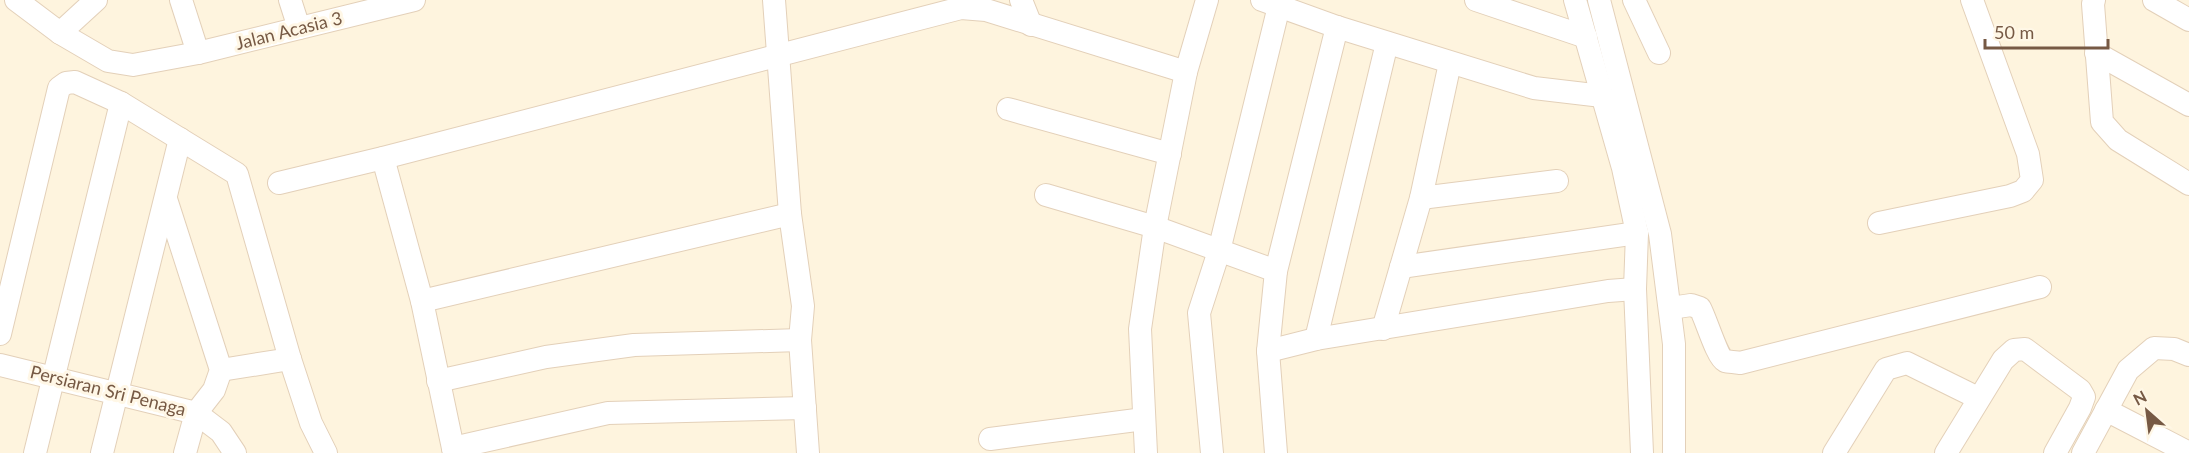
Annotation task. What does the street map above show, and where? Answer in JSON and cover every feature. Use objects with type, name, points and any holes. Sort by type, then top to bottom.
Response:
[{"type":"street","name":"Jalan Acasia 3","points":[[16,0],[60,33],[108,61],[133,65],[198,53],[414,0]]},
{"type":"street","points":[[60,33],[96,0]]},
{"type":"street","points":[[181,0],[198,53]]},
{"type":"street","points":[[290,0],[299,28]]},
{"type":"street","points":[[774,0],[790,214],[803,306],[800,340],[808,453]]},
{"type":"street","points":[[1021,0],[1031,24]]},
{"type":"street","points":[[1146,453],[1140,329],[1155,226],[1186,72],[1207,0]]},
{"type":"street","points":[[1476,0],[1586,37]]},
{"type":"street","points":[[1575,0],[1623,168],[1637,232],[1635,288],[1642,453]]},
{"type":"street","points":[[1599,0],[1660,234],[1674,344],[1674,453]]},
{"type":"street","points":[[1634,0],[1659,53]]},
{"type":"street","points":[[1880,223],[2010,196],[2023,191],[2032,180],[2028,154],[1972,0]]},
{"type":"street","points":[[2094,0],[2102,122],[2118,140],[2189,184]]},
{"type":"street","points":[[2154,0],[2189,20]]},
{"type":"street","points":[[1212,453],[1199,313],[1220,251],[1270,3],[1337,27],[1534,88],[1602,96]]},
{"type":"street","points":[[279,183],[384,158],[961,8],[986,10],[1186,72]]},
{"type":"street","points":[[1276,453],[1268,351],[1276,271],[1337,27]]},
{"type":"street","points":[[1316,339],[1387,43]]},
{"type":"street","points":[[2096,53],[2189,105]]},
{"type":"street","points":[[1383,329],[1420,198],[1450,63]]},
{"type":"street","points":[[0,334],[59,88],[66,83],[75,82],[121,103],[237,174],[290,359],[311,423],[326,453]]},
{"type":"street","points":[[35,453],[121,103]]},
{"type":"street","points":[[1008,109],[1170,154]]},
{"type":"street","points":[[102,453],[180,139]]},
{"type":"street","points":[[384,158],[422,301],[453,451],[608,413],[805,408]]},
{"type":"street","points":[[1420,198],[1557,181]]},
{"type":"street","points":[[1046,195],[1155,226],[1276,271]]},
{"type":"street","points":[[166,198],[220,370],[214,390],[196,413],[185,453]]},
{"type":"street","points":[[422,301],[790,214]]},
{"type":"street","points":[[1401,267],[1637,232]]},
{"type":"street","points":[[1671,308],[1691,305],[1700,308],[1707,320],[1718,355],[1725,361],[1740,363],[2040,287]]},
{"type":"street","points":[[1268,351],[1316,339],[1635,288]]},
{"type":"street","points":[[438,381],[546,357],[634,345],[800,340]]},
{"type":"street","points":[[2083,453],[2128,370],[2154,348],[2174,349],[2189,355]]},
{"type":"street","points":[[1946,453],[2003,360],[2014,350],[2025,349],[2080,390],[2084,397],[2055,453]]},
{"type":"street","points":[[220,370],[290,359]]},
{"type":"street","points":[[1834,453],[1886,369],[1907,363],[1978,398]]},
{"type":"street","name":"Persiaran Sri Penaga","points":[[0,365],[196,413],[221,432],[235,453]]},
{"type":"street","points":[[2106,410],[2188,453]]},
{"type":"street","points":[[990,440],[1144,419]]}]
